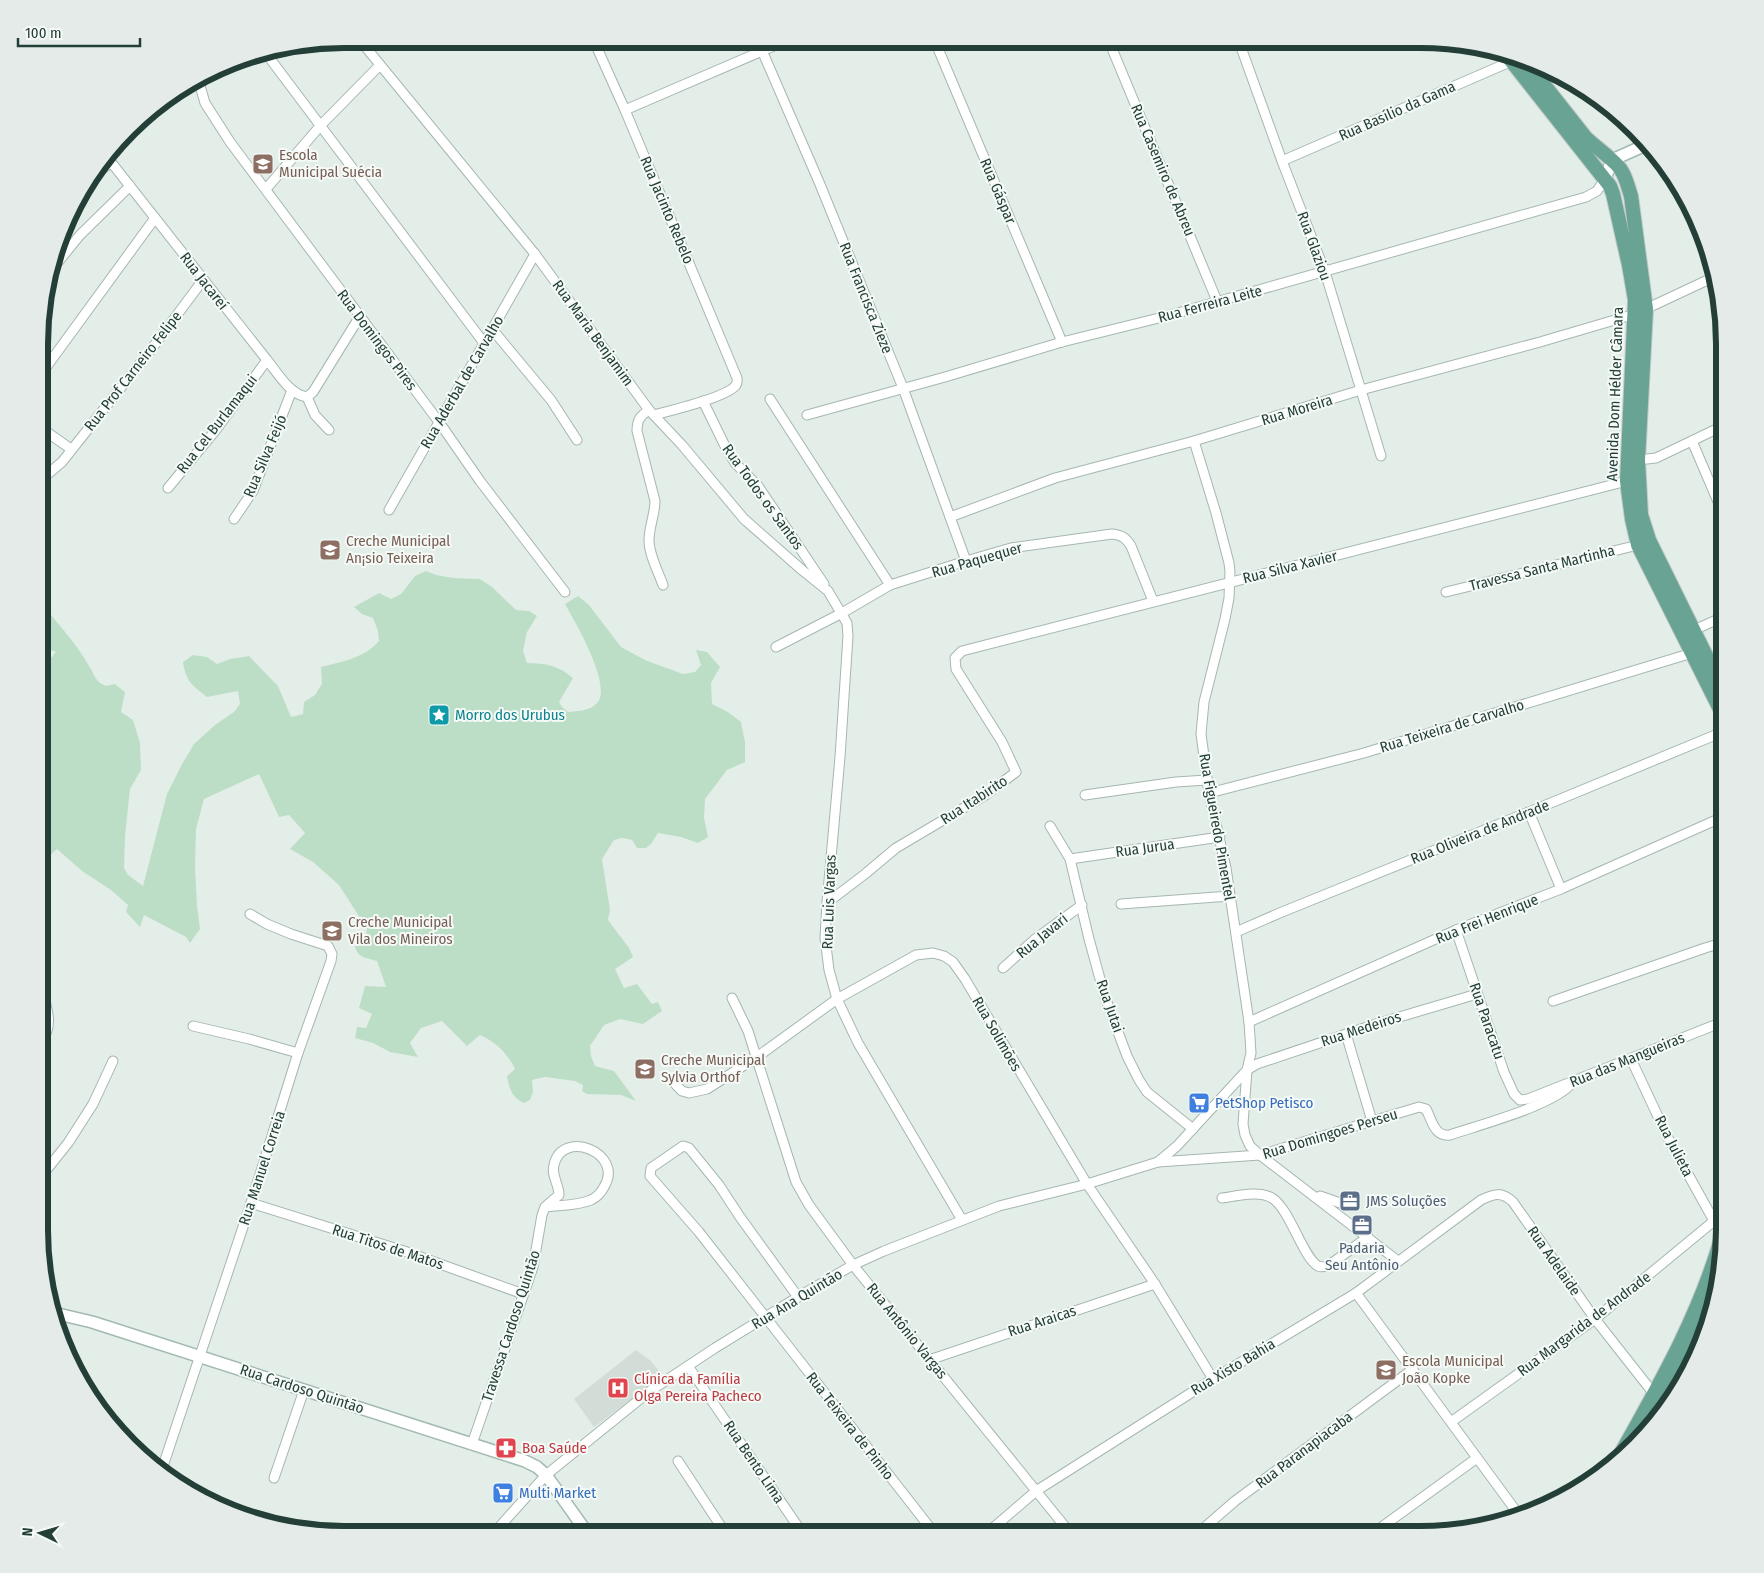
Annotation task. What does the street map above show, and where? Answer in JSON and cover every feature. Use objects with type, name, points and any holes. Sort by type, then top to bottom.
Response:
[{"type":"main road","name":"Avenida Dom Hélder Câmara","points":[[1519,64],[1610,186],[1620,219],[1641,311],[1627,482],[1632,519],[1638,545],[1692,653],[1716,676]]},
{"type":"main road","name":"Avenida Dom Hélder Câmara","points":[[1520,65],[1580,132],[1622,171],[1631,196],[1641,311],[1638,460],[1641,515],[1649,540],[1716,676]]},
{"type":"main road","points":[[1628,1441],[1684,1339],[1715,1263]]},
{"type":"main road","points":[[1666,1395],[1684,1364]]},
{"type":"street","name":"Rua Maria Benjamim","points":[[366,48],[535,254],[651,412],[682,445],[744,519],[795,565],[828,591],[842,613]]},
{"type":"street","name":"Rua Jacinto Rebelo","points":[[597,48],[736,373],[737,382],[732,389],[704,401]]},
{"type":"street","points":[[625,110],[766,48]]},
{"type":"street","name":"Rua Gáspar","points":[[938,48],[1062,342]]},
{"type":"street","name":"Rua Casemiro de Abreu","points":[[1112,48],[1218,302]]},
{"type":"street","name":"Rua Glaziou","points":[[1242,48],[1282,161],[1325,272],[1381,456]]},
{"type":"street","name":"Rua Francisca Zieze","points":[[761,50],[903,388],[966,561]]},
{"type":"street","points":[[269,57],[484,343]]},
{"type":"street","name":"Rua Basílio da Gama","points":[[1282,161],[1512,62]]},
{"type":"street","points":[[266,190],[321,125],[380,65]]},
{"type":"street","name":"Rua Domingos Pires","points":[[200,85],[205,103],[230,142],[480,481],[565,592]]},
{"type":"street","points":[[1605,179],[1612,160],[1642,147]]},
{"type":"street","name":"Rua Jacareí","points":[[111,161],[266,360],[292,390],[307,397]]},
{"type":"street","name":"Rua Ferreira Leite","points":[[807,415],[1062,342],[1218,302],[1586,198],[1597,191],[1605,179]]},
{"type":"street","points":[[60,260],[80,235],[130,186]]},
{"type":"street","points":[[48,365],[155,218]]},
{"type":"street","name":"Rua Aderbal de Carvalho","points":[[389,510],[535,254]]},
{"type":"street","name":"Rua Moreira","points":[[950,517],[1055,478],[1194,441],[1361,390],[1540,342],[1641,311],[1709,279]]},
{"type":"street","name":"Rua Prof Carneiro Felipe","points":[[48,473],[62,462],[153,347],[203,280]]},
{"type":"street","points":[[329,430],[314,415],[307,397],[313,392],[360,316]]},
{"type":"street","points":[[492,329],[551,400],[577,440]]},
{"type":"street","name":"Rua Cel Burlamaqui","points":[[168,488],[215,431],[266,360]]},
{"type":"street","name":"Rua Silva Feijó","points":[[234,519],[253,491],[292,390]]},
{"type":"street","points":[[770,399],[890,585]]},
{"type":"street","points":[[663,585],[650,548],[649,539],[655,500],[637,431],[638,419],[651,412],[704,401]]},
{"type":"street","name":"Rua Todos os Santos","points":[[704,401],[713,424],[735,463],[758,486],[828,591]]},
{"type":"street","points":[[1638,460],[1656,458],[1716,430]]},
{"type":"street","points":[[48,433],[71,449]]},
{"type":"street","points":[[1692,440],[1716,497]]},
{"type":"street","name":"Rua Figueiredo Pimentel","points":[[1194,441],[1229,563],[1231,582],[1225,619],[1204,702],[1202,734],[1209,793],[1220,837],[1249,1022],[1251,1053],[1246,1070],[1243,1124],[1245,1135],[1250,1146],[1260,1156],[1398,1261]]},
{"type":"street","name":"Rua Silva Xavier","points":[[956,658],[962,651],[1627,482]]},
{"type":"street","name":"Rua Paquequer","points":[[776,647],[842,613],[890,585],[1011,548],[1112,534],[1120,534],[1127,539],[1153,601]]},
{"type":"street","name":"Travessa Santa Martinha","points":[[1446,592],[1638,545]]},
{"type":"street","name":"Rua Luis Vargas","points":[[842,613],[847,623],[848,636],[840,757],[826,903],[826,938],[829,970],[837,999],[858,1043],[962,1220]]},
{"type":"street","points":[[1694,630],[1716,620]]},
{"type":"street","name":"Rua Teixeira de Carvalho","points":[[1209,793],[1364,754],[1692,653]]},
{"type":"street","name":"Rua Itabirito","points":[[826,903],[896,848],[984,796],[1016,772],[1002,742],[956,669],[956,658]]},
{"type":"street","name":"Rua Oliveira de Andrade","points":[[1236,932],[1716,735]]},
{"type":"street","points":[[1085,795],[1176,782],[1207,780]]},
{"type":"street","points":[[1529,812],[1561,888]]},
{"type":"street","name":"Rua Frei Henrique","points":[[1249,1022],[1456,930],[1561,888],[1716,820]]},
{"type":"street","name":"Rua Jutai","points":[[1050,826],[1070,859],[1105,997],[1127,1056],[1139,1080],[1148,1092],[1193,1129]]},
{"type":"street","name":"Rua Jurua","points":[[1070,859],[1220,837]]},
{"type":"street","points":[[1121,904],[1230,896]]},
{"type":"street","name":"Rua Javari","points":[[1003,968],[1034,940],[1082,905]]},
{"type":"street","name":"Rua Manuel Correia","points":[[163,1464],[251,1203],[298,1053],[331,961],[331,949],[324,944],[305,940],[267,924],[250,914]]},
{"type":"street","name":"Rua Paracatu","points":[[1456,930],[1477,994],[1514,1094],[1520,1100],[1528,1099]]},
{"type":"street","points":[[1553,1000],[1716,945]]},
{"type":"street","name":"Rua Solimões","points":[[676,1085],[682,1091],[689,1093],[707,1089],[757,1057],[837,999],[916,955],[933,953],[944,956],[954,962],[966,979],[1087,1184],[1155,1284],[1213,1379]]},
{"type":"street","name":"Rua Medeiros","points":[[1246,1070],[1273,1058],[1477,994]]},
{"type":"street","name":"Rua Antônio Vargas","points":[[732,998],[748,1031],[796,1182],[810,1205],[854,1265],[929,1360],[1064,1526]]},
{"type":"street","name":"Rua das Mangueiras","points":[[1528,1099],[1716,1025]]},
{"type":"street","points":[[193,1026],[298,1053]]},
{"type":"street","points":[[1346,1034],[1372,1121]]},
{"type":"street","name":"Rua Julieta","points":[[1631,1059],[1669,1140],[1716,1214]]},
{"type":"street","points":[[48,1168],[68,1144],[93,1104],[113,1061]]},
{"type":"street","points":[[1158,1162],[1169,1154],[1193,1129],[1246,1070]]},
{"type":"street","name":"Rua Domingoes Perseu","points":[[1158,1162],[1260,1156],[1419,1107],[1426,1109],[1435,1129],[1442,1135],[1450,1135],[1545,1102],[1567,1090],[1572,1082]]},
{"type":"street","name":"Rua Teixeira de Pinho","points":[[798,1297],[740,1218],[720,1185],[689,1148],[683,1146],[651,1168],[650,1176],[694,1226],[929,1526]]},
{"type":"street","name":"Travessa Cardoso Quintão","points":[[472,1444],[533,1267],[539,1225],[545,1207],[559,1195],[559,1189],[553,1175],[557,1157],[567,1148],[585,1147],[605,1160],[608,1170],[608,1182],[593,1199],[585,1202],[545,1207]]},
{"type":"street","name":"Rua Ana Quintão","points":[[501,1526],[546,1474],[630,1406],[688,1366],[798,1297],[854,1265],[999,1206],[1087,1184],[1158,1162]]},
{"type":"street","name":"Rua Figueiredo Pimentel","points":[[1308,1191],[1346,1205]]},
{"type":"street","points":[[1222,1198],[1258,1194],[1271,1197],[1282,1210],[1311,1260],[1319,1266],[1327,1266],[1368,1237]]},
{"type":"street","name":"Rua Adelaide","points":[[1481,1200],[1495,1194],[1507,1196],[1595,1319],[1654,1394]]},
{"type":"street","name":"Rua Xisto Bahia","points":[[995,1526],[1036,1491],[1213,1379],[1356,1293],[1481,1200]]},
{"type":"street","name":"Rua Titos de Matos","points":[[251,1203],[404,1251],[523,1294]]},
{"type":"street","name":"Rua Margarida de Andrade","points":[[1451,1422],[1595,1319],[1716,1228]]},
{"type":"street","name":"Rua Araicas","points":[[929,1360],[1155,1284]]},
{"type":"street","points":[[1356,1293],[1515,1510]]},
{"type":"street","name":"Rua Cardoso Quintão","points":[[60,1314],[92,1322],[525,1461],[546,1474]]},
{"type":"street","name":"Rua Bento Lima","points":[[688,1366],[797,1526]]},
{"type":"street","name":"Rua Paranapiacaba","points":[[1207,1526],[1250,1490],[1413,1369]]},
{"type":"street","points":[[274,1478],[304,1390]]},
{"type":"street","points":[[1383,1526],[1477,1458]]},
{"type":"street","points":[[678,1462],[721,1526]]},
{"type":"street","points":[[546,1474],[582,1526]]},
{"type":"shaded area","name":"Clínica da Família Olga Pereira Pacheco","points":[[636,1350],[651,1361],[663,1376],[594,1427],[574,1399]]},
{"type":"green space","points":[[426,571],[453,578],[480,579],[492,587],[516,610],[529,611],[537,616],[527,632],[523,651],[527,663],[552,666],[573,678],[559,702],[568,712],[591,708],[597,703],[601,695],[597,669],[584,639],[565,604],[578,596],[589,605],[621,647],[645,660],[683,674],[695,672],[701,665],[696,650],[707,652],[720,667],[711,683],[712,704],[728,712],[741,722],[745,742],[745,762],[727,770],[705,799],[704,818],[708,837],[698,843],[681,837],[658,833],[646,848],[637,848],[632,840],[622,838],[614,840],[602,859],[610,910],[608,920],[629,948],[633,957],[615,969],[624,988],[637,984],[652,1004],[658,1002],[662,1011],[643,1024],[620,1019],[604,1025],[590,1046],[591,1056],[595,1066],[614,1071],[636,1101],[621,1095],[587,1094],[582,1091],[583,1085],[575,1081],[545,1077],[532,1080],[533,1092],[530,1100],[524,1103],[514,1095],[510,1088],[507,1076],[515,1069],[501,1049],[480,1035],[467,1046],[442,1021],[421,1028],[410,1043],[418,1057],[390,1052],[373,1043],[355,1038],[357,1027],[366,1028],[372,1014],[359,1008],[365,986],[386,987],[377,961],[363,957],[356,950],[355,946],[364,940],[367,929],[339,885],[313,862],[290,849],[305,833],[289,815],[279,817],[259,774],[204,799],[196,829],[195,868],[200,929],[190,943],[186,937],[144,915],[140,927],[126,912],[128,905],[111,890],[82,871],[57,849],[48,857],[48,662],[56,652],[48,649],[48,611],[84,657],[97,680],[106,686],[115,684],[125,692],[121,712],[133,720],[140,743],[141,770],[130,789],[124,868],[128,875],[143,886],[167,794],[181,766],[194,744],[215,725],[234,712],[240,704],[238,691],[207,697],[190,682],[183,662],[193,655],[207,657],[217,664],[230,659],[249,656],[278,686],[291,717],[303,714],[304,702],[315,695],[322,684],[321,667],[359,656],[379,641],[378,631],[373,618],[362,614],[354,607],[379,593],[391,599],[401,594],[415,576]]},
{"type":"place","name":"Escola Municipal Suécia","points":[[263,164]]},
{"type":"place","name":"Creche Municipal An¡sio Teixeira","points":[[330,550]]},
{"type":"place","name":"Morro dos Urubus","points":[[439,715]]},
{"type":"place","name":"Creche Municipal Vila dos Mineiros","points":[[332,931]]},
{"type":"place","name":"Creche Municipal Sylvia Orthof","points":[[645,1069]]},
{"type":"place","name":"PetShop Petisco","points":[[1199,1103]]},
{"type":"place","name":"JMS Soluções","points":[[1350,1201]]},
{"type":"place","name":"Padaria Seu Antônio","points":[[1362,1225]]},
{"type":"place","name":"Escola Municipal João Kopke","points":[[1386,1370]]},
{"type":"place","name":"Clínica da Família Olga Pereira Pacheco","points":[[618,1388]]},
{"type":"place","name":"Boa Saúde","points":[[506,1448]]},
{"type":"place","name":"Multi Market","points":[[503,1493]]}]
